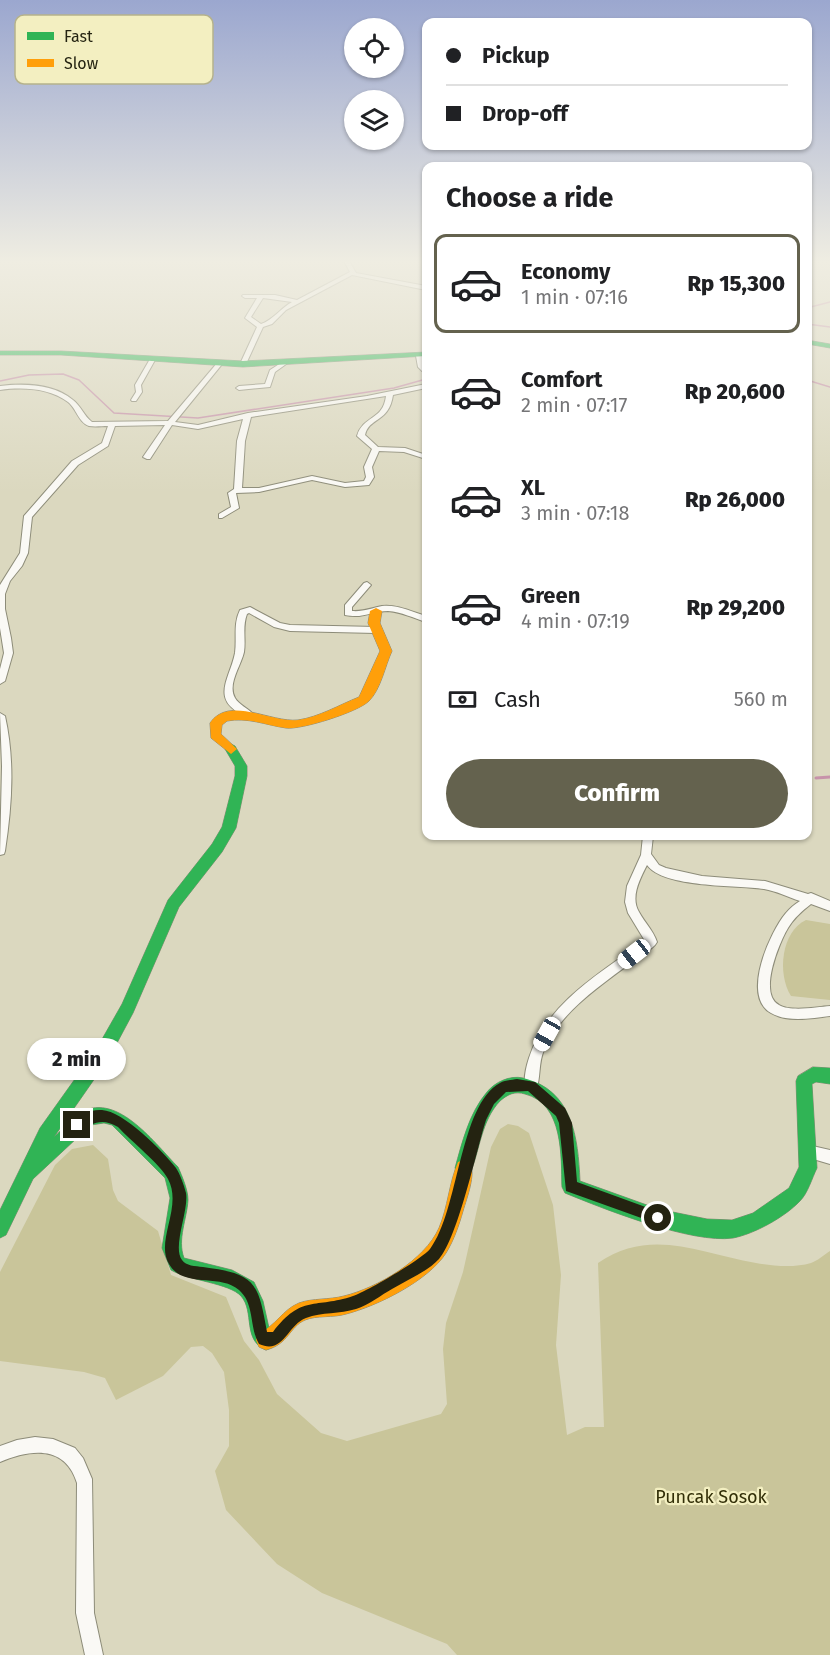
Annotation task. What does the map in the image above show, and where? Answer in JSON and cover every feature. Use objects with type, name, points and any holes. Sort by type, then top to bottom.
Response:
[{"type":"street","points":[[243,364],[255,338]]},
{"type":"street","points":[[812,342],[828,344]]},
{"type":"street","points":[[0,354],[43,351],[152,360],[243,364],[422,355]]},
{"type":"street","points":[[134,400],[139,392],[138,385],[152,360]]},
{"type":"street","points":[[239,388],[268,385],[272,371],[286,362]]},
{"type":"street","points":[[147,457],[220,363]]},
{"type":"street","points":[[0,388],[26,386],[48,391],[76,405],[84,421],[112,426],[175,419],[198,427],[248,416],[422,387]]},
{"type":"street","points":[[390,394],[390,404],[385,414],[367,424],[362,432],[364,441],[376,449],[405,450],[422,456]]},
{"type":"street","points":[[238,490],[241,441],[248,416]]},
{"type":"street","points":[[0,681],[7,661],[8,648],[0,608],[1,591],[5,580],[23,554],[25,525],[28,516],[75,463],[105,444],[112,426]]},
{"type":"street","points":[[222,516],[235,508],[232,493],[238,490],[259,490],[312,478],[345,485],[366,483],[370,477],[368,467],[376,449]]},
{"type":"street","points":[[367,585],[348,607],[347,612],[350,615],[390,609],[422,618]]},
{"type":"street","points":[[376,612],[374,623],[387,651],[369,692],[363,700],[298,724],[285,725],[248,714],[236,705],[230,696],[228,687],[239,651],[238,627],[243,612],[250,610],[277,625],[290,628],[376,630]]},
{"type":"street","points":[[0,1229],[46,1134],[103,1053],[128,1008],[173,904],[224,838],[229,828],[241,776],[241,766],[232,750],[215,735],[214,728],[225,717],[248,714]]},
{"type":"street","points":[[0,716],[7,751],[7,806],[0,851]]},
{"type":"street","points":[[531,1086],[530,1072],[540,1047],[561,1013],[602,978],[651,942],[649,935],[632,912],[629,894],[646,855],[648,840]]},
{"type":"street","points":[[646,855],[655,868],[664,872],[702,880],[740,881],[765,885],[830,906]]},
{"type":"street","points":[[811,898],[789,917],[773,949],[764,973],[764,994],[767,1002],[776,1010],[830,1011]]},
{"type":"street","points":[[27,1173],[87,1118],[99,1115],[111,1116],[122,1123],[172,1173],[176,1181],[180,1202],[172,1248],[173,1259],[179,1267],[190,1272],[228,1277],[242,1284],[254,1298],[260,1334],[264,1340],[271,1340],[277,1338],[296,1314],[355,1303],[423,1264],[435,1254],[448,1227],[480,1119],[489,1100],[503,1087],[517,1084],[531,1086],[561,1112],[566,1123],[571,1187],[658,1218],[707,1228],[732,1229],[758,1221],[795,1194],[808,1168],[804,1081],[813,1074],[830,1076]]},
{"type":"street","points":[[808,1151],[830,1157]]},
{"type":"street","points":[[0,1454],[13,1448],[42,1444],[70,1454],[81,1468],[86,1483],[85,1613],[94,1655]]},
{"type":"green space","points":[[806,920],[830,924],[830,1000],[791,996],[784,977],[784,954],[787,944],[791,934]]},
{"type":"green space","name":"Puncak Sosok","points":[[508,1124],[518,1126],[529,1133],[553,1205],[561,1275],[556,1345],[567,1435],[585,1427],[604,1427],[598,1263],[618,1252],[637,1246],[656,1245],[695,1249],[756,1263],[784,1266],[811,1263],[830,1251],[830,1655],[457,1655],[447,1644],[322,1593],[277,1564],[226,1510],[215,1471],[229,1446],[229,1410],[224,1372],[212,1353],[203,1346],[191,1347],[163,1376],[116,1400],[105,1378],[84,1372],[0,1361],[0,1272],[55,1165],[72,1149],[93,1145],[108,1159],[113,1190],[118,1201],[158,1231],[171,1275],[226,1297],[244,1341],[259,1360],[277,1394],[321,1433],[347,1441],[441,1414],[447,1404],[443,1349],[446,1323],[463,1272],[491,1147],[500,1129]]},
{"type":"waterway","points":[[0,381],[29,375],[63,374],[79,380],[114,413],[198,418],[394,388],[422,380]]},
{"type":"waterway","points":[[812,382],[830,387]]},
{"type":"waterway","points":[[816,778],[830,777]]},
{"type":"traffic: fast","points":[[812,343],[830,346]]},
{"type":"traffic: fast","points":[[0,353],[61,353],[243,364],[422,354]]},
{"type":"traffic: fast","points":[[0,1229],[46,1134],[103,1053],[128,1008],[173,904],[217,848],[229,828],[241,776],[241,766],[231,749]]},
{"type":"traffic: fast","points":[[464,1168],[477,1124],[485,1109],[494,1096],[504,1088],[517,1084],[533,1088],[542,1094],[561,1117],[569,1146],[571,1187],[658,1218],[707,1228],[732,1229],[758,1221],[795,1194],[808,1168],[804,1081],[813,1074],[830,1076]]},
{"type":"traffic: fast","points":[[27,1173],[87,1118],[104,1115],[117,1119],[172,1173],[179,1198],[171,1248],[177,1264],[240,1283],[247,1289],[254,1301],[259,1330],[266,1340]]},
{"type":"traffic: slow","points":[[231,749],[215,735],[216,723],[223,717],[247,716],[297,724],[322,717],[363,700],[369,692],[386,651],[374,623],[376,611]]},
{"type":"traffic: slow","points":[[266,1340],[277,1336],[301,1312],[341,1306],[357,1301],[397,1282],[432,1256],[448,1229],[464,1168]]},
{"type":"route","points":[[77,1125],[87,1118],[99,1115],[111,1116],[122,1123],[172,1173],[179,1191],[180,1202],[172,1248],[173,1259],[179,1267],[190,1272],[228,1277],[242,1284],[254,1298],[260,1334],[264,1340],[277,1338],[296,1314],[355,1303],[423,1264],[435,1254],[448,1227],[480,1119],[489,1100],[503,1087],[517,1084],[531,1086],[561,1112],[566,1123],[571,1187],[588,1191],[658,1218]]}]
